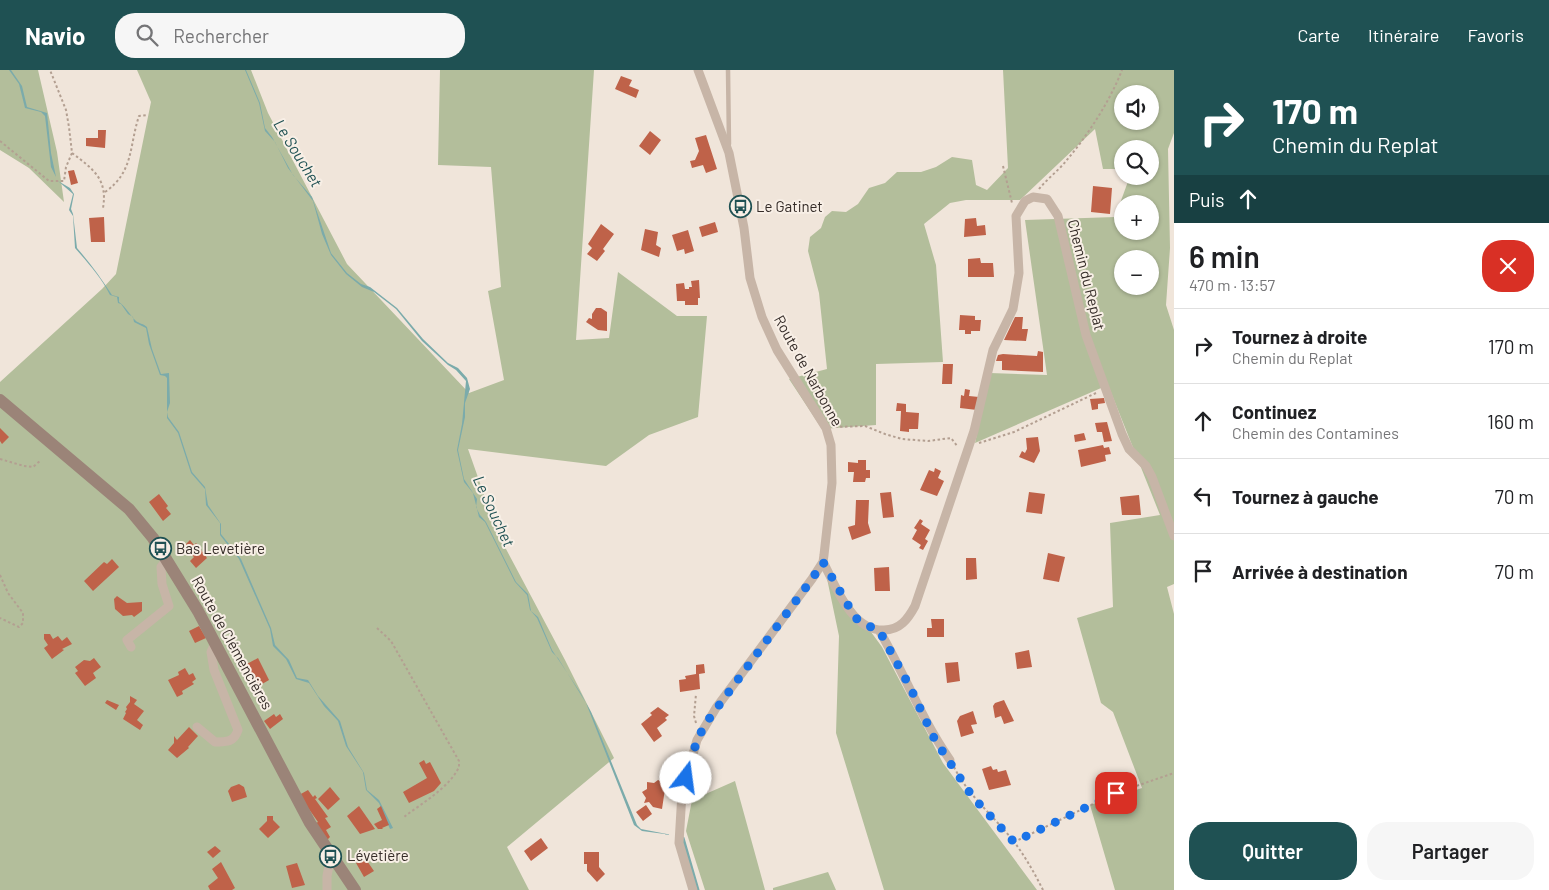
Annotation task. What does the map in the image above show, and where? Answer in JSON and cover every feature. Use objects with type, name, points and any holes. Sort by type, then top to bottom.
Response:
[{"type":"street","name":"Route de Narbonne","points":[[693,890],[679,843],[682,793],[690,762],[700,734],[716,708],[823,562],[832,483],[831,445],[826,428],[777,350],[762,318],[750,278],[744,228],[729,153],[698,70]]},
{"type":"street","points":[[823,562],[855,617],[861,623],[879,630],[891,630],[898,628],[909,618],[915,606],[974,431],[993,350],[1013,309],[1018,273],[1015,230],[1016,215],[1025,201],[1033,197]]},
{"type":"street","name":"Chemin du Replat","points":[[1033,197],[1046,199],[1058,216],[1086,335],[1102,380],[1129,448],[1146,466],[1152,477],[1174,536]]},
{"type":"street","name":"Route de Clémencières","points":[[0,400],[129,509],[151,536],[167,559],[215,643],[297,801],[331,856],[355,890]]},
{"type":"street","points":[[131,647],[126,640],[169,606],[162,584],[161,566],[167,559]]},
{"type":"street","points":[[879,630],[910,687],[924,718],[950,760]]},
{"type":"street","points":[[197,727],[215,742],[228,742],[236,737],[238,730],[214,670],[211,652],[215,643]]},
{"type":"street","points":[[327,890],[327,876],[331,856]]},
{"type":"street","points":[[327,876],[342,872]]},
{"type":"lane","points":[[728,70],[729,153]]},
{"type":"path","points":[[0,141],[49,181],[64,181],[66,167],[72,153],[66,110],[50,70]]},
{"type":"path","points":[[1033,197],[1037,190],[1066,160],[1088,130],[1118,81],[1122,70]]},
{"type":"path","points":[[105,192],[115,184],[126,168],[139,116],[147,115]]},
{"type":"path","points":[[72,153],[98,177],[105,192],[103,208]]},
{"type":"path","points":[[1003,166],[1016,215]]},
{"type":"path","points":[[0,459],[33,467],[41,460]]},
{"type":"path","points":[[0,575],[8,593],[23,613],[24,623],[19,627],[0,618]]},
{"type":"path","points":[[377,628],[391,641],[459,761],[459,767],[450,779],[432,796],[404,817]]},
{"type":"path","points":[[696,694],[694,716],[700,734]]},
{"type":"path","points":[[950,760],[972,796],[1014,842],[1031,867],[1043,890]]},
{"type":"path","points":[[1014,842],[1116,793],[1174,773]]},
{"type":"green space","points":[[0,70],[38,70],[57,152],[64,202],[29,168],[0,150]]},
{"type":"green space","points":[[137,70],[251,70],[268,113],[347,264],[469,393],[504,380],[488,291],[501,287],[491,167],[438,165],[440,70],[594,70],[576,340],[609,338],[618,272],[677,316],[707,316],[698,417],[649,435],[606,466],[468,449],[498,534],[565,660],[614,758],[507,847],[529,890],[0,890],[0,382],[116,274],[151,102]]},
{"type":"green space","points":[[1003,70],[1174,70],[1174,133],[1168,149],[1170,248],[1166,305],[1174,330],[1174,584],[1167,587],[1174,614],[1174,890],[1115,890],[1090,805],[1142,788],[1113,712],[1101,703],[1077,618],[1113,607],[1110,523],[1160,515],[1108,385],[975,443],[990,373],[1047,375],[1025,220],[1114,217],[1114,240],[1159,240],[1159,195],[1123,195],[1127,185],[1159,185],[1159,140],[1114,140],[1114,169],[1103,169],[1095,129],[1020,200],[966,200],[950,203],[924,224],[936,265],[943,362],[876,364],[876,425],[822,429],[789,379],[827,369],[819,293],[808,251],[810,237],[821,228],[825,217],[832,211],[846,212],[858,204],[869,188],[885,183],[897,172],[921,172],[936,167],[952,157],[972,160],[976,185],[987,190],[1008,168]]},
{"type":"green space","points":[[825,569],[882,647],[943,763],[1037,890],[884,890],[836,733],[839,636]]},
{"type":"green space","points":[[735,781],[765,890],[705,890],[686,831],[692,800]]},
{"type":"green space","points":[[828,872],[836,890],[773,890],[773,888]]},
{"type":"water","points":[[9,70],[11,70],[22,86],[27,107],[47,113],[51,153],[56,177],[51,167],[45,116],[41,112],[25,108],[19,84]]},
{"type":"water","points":[[245,70],[260,103],[265,128],[274,141],[265,131],[259,103]]},
{"type":"water","points":[[295,178],[312,197],[331,253],[347,273],[361,284],[370,287],[397,308],[423,339],[448,363],[458,368],[467,378],[470,389],[465,403],[465,417],[458,450],[464,479],[477,499],[476,506],[473,493],[464,482],[457,450],[462,424],[466,381],[422,341],[396,309],[346,274],[331,255],[322,234],[313,201]]},
{"type":"water","points":[[58,181],[70,188],[74,194],[71,209],[73,214],[77,248],[95,271],[112,295],[119,297],[119,302],[132,316],[118,303],[117,297],[110,295],[98,276],[75,248],[73,216],[69,210],[73,194]]},
{"type":"water","points":[[133,318],[147,327],[161,374],[169,373],[170,403],[167,412],[167,378],[160,375],[149,344],[146,328],[134,322]]},
{"type":"water","points":[[167,412],[168,417],[179,432],[192,472],[205,487],[208,505],[221,524],[221,534],[241,559],[271,628],[275,645],[289,660],[297,678],[308,680],[318,696],[340,721],[348,747],[364,773],[367,790],[379,800],[393,828],[390,829],[379,803],[366,790],[363,772],[346,746],[338,721],[324,706],[309,683],[296,679],[286,659],[273,646],[270,629],[239,559],[220,535],[220,523],[206,505],[205,489],[191,473],[178,433],[167,418]]},
{"type":"water","points":[[477,509],[486,522],[516,582],[528,594],[531,611],[538,617],[556,656],[552,652],[537,618],[530,610],[527,595],[515,582],[485,522],[479,517]]},
{"type":"water","points":[[567,673],[580,692],[591,712],[637,825],[641,829],[672,835],[642,831],[634,825],[586,703]]},
{"type":"building","points":[[621,76],[632,80],[629,86],[639,90],[636,98],[615,89]]},
{"type":"building","points":[[98,130],[106,130],[105,148],[86,146],[86,138],[98,138]]},
{"type":"building","points":[[650,131],[661,140],[650,155],[639,146]]},
{"type":"building","points":[[706,135],[717,169],[706,173],[703,165],[692,168],[690,161],[695,160],[699,151],[695,138]]},
{"type":"building","points":[[74,170],[78,183],[71,185],[68,171]]},
{"type":"building","points":[[1093,186],[1112,188],[1110,214],[1091,212]]},
{"type":"building","points":[[104,217],[105,242],[91,242],[89,218]]},
{"type":"building","points":[[976,218],[977,226],[985,225],[986,235],[964,237],[965,219]]},
{"type":"building","points":[[715,222],[718,232],[702,237],[699,227]]},
{"type":"building","points":[[601,224],[614,234],[597,261],[587,254],[592,248],[588,244]]},
{"type":"building","points":[[645,229],[658,232],[656,245],[661,248],[659,257],[641,250]]},
{"type":"building","points":[[688,230],[694,251],[685,254],[684,249],[677,251],[672,235]]},
{"type":"building","points":[[980,258],[981,263],[993,263],[994,277],[968,277],[968,259]]},
{"type":"building","points":[[699,280],[700,298],[698,298],[698,305],[685,305],[685,301],[677,301],[676,284],[684,283],[685,289],[689,289],[689,287],[692,287],[691,281]]},
{"type":"building","points":[[596,308],[601,308],[607,312],[607,331],[598,330],[586,322],[589,318],[592,319],[592,314]]},
{"type":"building","points":[[960,315],[975,316],[975,320],[981,320],[980,331],[971,331],[971,334],[965,334],[965,330],[959,330]]},
{"type":"building","points":[[1015,317],[1023,317],[1022,329],[1028,329],[1026,341],[1004,340]]},
{"type":"building","points":[[1038,351],[1043,352],[1043,372],[1002,370],[1002,361],[996,361],[998,355],[1037,356]]},
{"type":"building","points":[[943,364],[953,364],[952,384],[942,384]]},
{"type":"building","points":[[965,389],[970,390],[969,396],[979,397],[977,410],[960,408],[961,395],[964,396]]},
{"type":"building","points":[[1104,398],[1105,403],[1098,404],[1098,409],[1092,410],[1090,399]]},
{"type":"building","points":[[897,403],[906,404],[906,412],[919,413],[918,429],[909,429],[909,432],[900,431],[901,411],[896,411]]},
{"type":"building","points":[[1107,422],[1112,441],[1104,442],[1102,432],[1097,432],[1095,423]]},
{"type":"building","points":[[0,428],[9,437],[2,444],[0,441]]},
{"type":"building","points":[[1084,433],[1086,440],[1075,442],[1074,435]]},
{"type":"building","points":[[1038,437],[1040,451],[1034,463],[1019,457],[1022,451],[1025,453],[1027,449],[1026,438]]},
{"type":"building","points":[[1103,445],[1104,448],[1109,447],[1111,454],[1105,455],[1106,461],[1081,467],[1078,450]]},
{"type":"building","points":[[858,460],[866,460],[866,470],[870,470],[870,478],[866,478],[865,482],[853,482],[854,472],[848,472],[848,462],[858,463]]},
{"type":"building","points":[[935,468],[941,471],[938,478],[944,481],[937,496],[920,490],[929,470],[934,472]]},
{"type":"building","points":[[891,492],[894,517],[883,518],[880,493]]},
{"type":"building","points":[[1029,492],[1045,494],[1042,514],[1026,512]]},
{"type":"building","points":[[159,494],[168,506],[166,508],[171,514],[163,521],[149,502]]},
{"type":"building","points":[[1139,495],[1141,515],[1122,515],[1120,497]]},
{"type":"building","points":[[856,500],[869,500],[868,523],[871,533],[852,540],[848,527],[855,525]]},
{"type":"building","points":[[920,519],[923,521],[921,524],[930,530],[925,539],[928,541],[923,550],[919,548],[921,545],[912,539],[917,530],[914,528]]},
{"type":"building","points":[[190,540],[194,545],[196,543],[207,558],[196,568],[190,561],[194,557],[183,547]]},
{"type":"building","points":[[1048,553],[1065,557],[1059,582],[1043,579]]},
{"type":"building","points":[[966,558],[976,558],[977,579],[966,580]]},
{"type":"building","points":[[112,559],[119,567],[93,591],[84,581],[104,562],[107,564]]},
{"type":"building","points":[[889,567],[890,591],[875,591],[874,568]]},
{"type":"building","points":[[117,596],[127,603],[142,602],[142,611],[134,617],[132,615],[123,616],[115,609],[114,599]]},
{"type":"building","points":[[931,619],[944,619],[944,637],[927,637],[927,628],[932,628]]},
{"type":"building","points":[[199,626],[206,638],[195,643],[189,631]]},
{"type":"building","points":[[44,634],[50,634],[53,639],[58,636],[62,641],[67,637],[72,644],[62,649],[64,650],[52,659],[44,648],[48,645],[44,639]]},
{"type":"building","points":[[1029,650],[1032,667],[1017,669],[1015,653]]},
{"type":"building","points":[[94,658],[101,667],[93,673],[96,678],[85,686],[75,673],[78,671],[75,667],[84,660],[90,661]]},
{"type":"building","points":[[258,658],[269,680],[257,687],[245,665]]},
{"type":"building","points":[[958,662],[960,681],[947,683],[945,663]]},
{"type":"building","points":[[704,664],[705,673],[699,674],[700,689],[680,692],[679,680],[686,679],[685,676],[696,674],[696,665]]},
{"type":"building","points":[[185,668],[189,675],[193,673],[196,679],[192,682],[194,684],[182,691],[183,694],[177,697],[168,680],[179,675],[178,672]]},
{"type":"building","points":[[130,696],[137,700],[134,704],[144,711],[137,720],[143,725],[140,730],[123,719],[126,707],[130,702]]},
{"type":"building","points":[[107,700],[119,705],[116,710],[105,703]]},
{"type":"building","points":[[1004,700],[1014,721],[1004,724],[1001,716],[995,718],[993,706],[995,703]]},
{"type":"building","points":[[658,707],[669,715],[665,718],[667,720],[657,728],[662,736],[654,742],[641,724]]},
{"type":"building","points":[[973,711],[977,724],[971,725],[974,733],[961,737],[957,721],[960,716]]},
{"type":"building","points":[[274,714],[276,717],[280,714],[283,719],[270,729],[264,721]]},
{"type":"building","points":[[189,727],[198,736],[189,748],[177,758],[168,750],[174,743],[174,736],[177,740]]},
{"type":"building","points":[[424,760],[426,764],[430,762],[441,783],[434,791],[409,803],[403,792],[427,778],[419,763]]},
{"type":"building","points":[[991,766],[993,770],[997,769],[998,772],[1006,770],[1011,785],[989,790],[982,769]]},
{"type":"building","points":[[658,780],[666,785],[663,787],[665,789],[662,809],[653,807],[649,802],[644,803],[646,798],[642,792],[647,789],[647,782],[654,783]]},
{"type":"building","points":[[239,784],[244,787],[247,797],[232,802],[228,791],[231,787]]},
{"type":"building","points":[[330,787],[340,799],[328,810],[318,799]]},
{"type":"building","points":[[308,790],[313,797],[315,795],[317,798],[315,799],[328,817],[325,818],[331,827],[326,830],[330,837],[327,840],[316,823],[318,822],[299,795]]},
{"type":"building","points":[[646,805],[652,814],[643,821],[636,812]]},
{"type":"building","points":[[359,806],[375,829],[360,834],[347,816]]},
{"type":"building","points":[[381,806],[389,825],[383,829],[378,829],[374,824],[382,820],[377,809]]},
{"type":"building","points":[[267,816],[273,816],[273,820],[280,827],[268,838],[259,829],[267,821]]},
{"type":"building","points":[[541,838],[548,848],[531,861],[524,851]]},
{"type":"building","points":[[215,846],[221,851],[213,858],[207,852]]},
{"type":"building","points":[[584,852],[599,852],[599,867],[605,874],[597,882],[587,871],[587,864],[584,864]]},
{"type":"building","points":[[365,858],[374,871],[364,877],[356,863]]},
{"type":"building","points":[[221,862],[235,888],[232,890],[210,890],[208,886],[218,878],[212,869]]},
{"type":"building","points":[[297,863],[305,885],[292,888],[286,866]]},
{"type":"waterway","name":"Le Souchet","points":[[683,838],[698,890]]},
{"type":"place","name":"Le Gatinet","points":[[740,207]]},
{"type":"place","name":"Bas Levetière","points":[[160,549]]},
{"type":"place","name":"Lévetière","points":[[331,856]]},
{"type":"route","points":[[686,778],[697,740],[706,723],[823,562],[845,603],[855,617],[861,623],[879,630],[910,687],[935,740],[972,796],[1014,842],[1116,793]]}]
